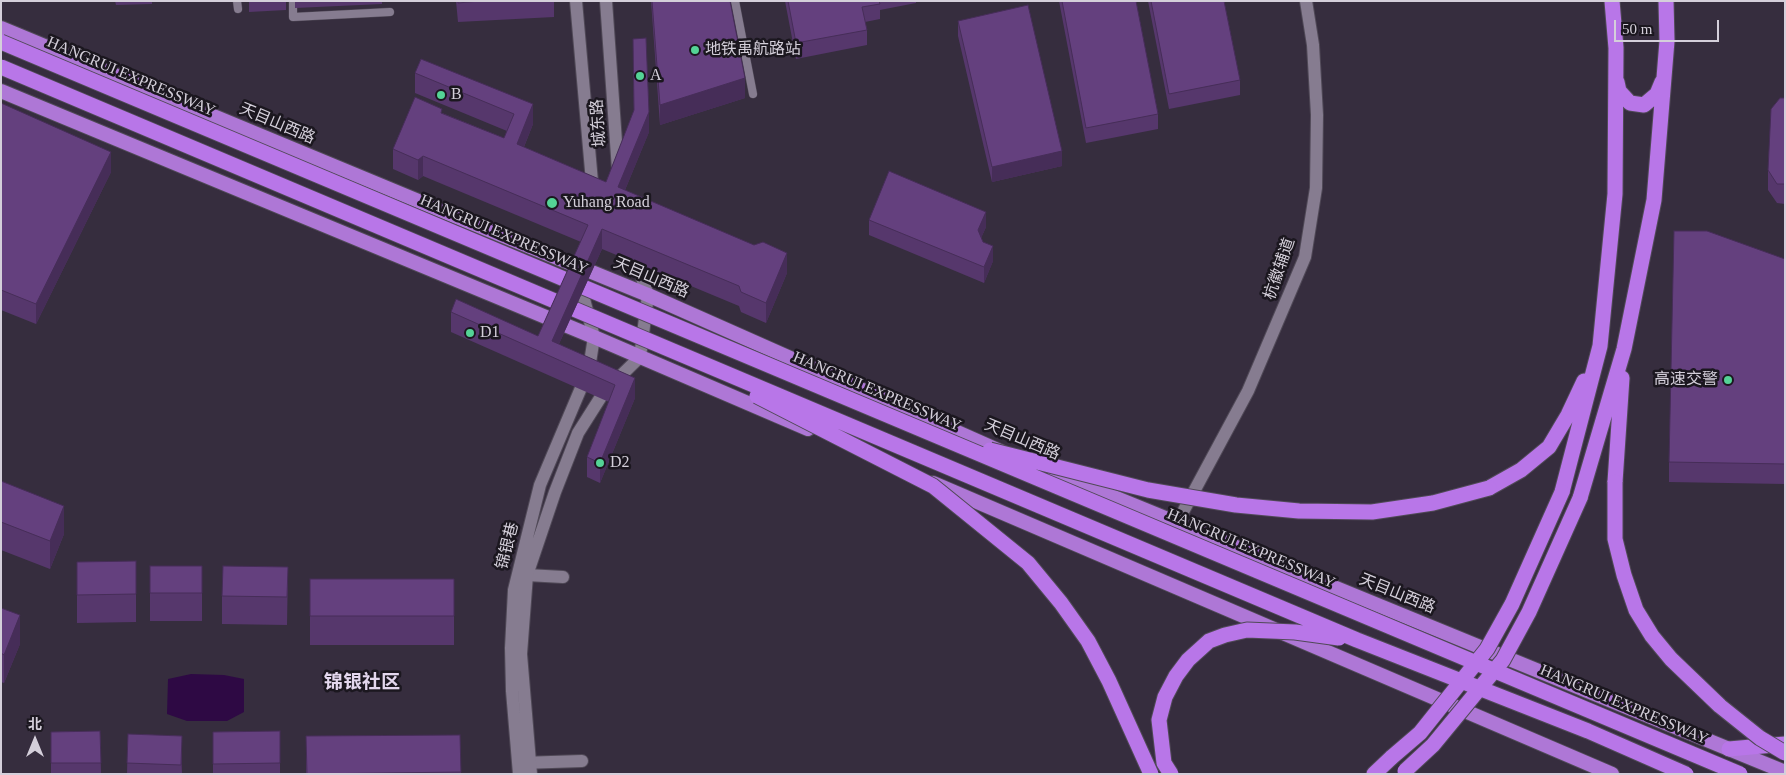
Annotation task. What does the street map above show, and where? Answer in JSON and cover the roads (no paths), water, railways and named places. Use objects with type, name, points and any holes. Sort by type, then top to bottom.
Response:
[{"type":"highway","points":[[1374,774],[1420,733],[1487,649],[1512,604],[1562,492],[1600,346],[1615,194],[1616,48],[1612,1]]},
{"type":"highway","points":[[1402,774],[1433,746],[1503,660],[1529,612],[1580,498],[1624,349],[1654,200],[1668,41],[1666,1]]},
{"type":"highway","name":"天目山西路","points":[[1,28],[577,262],[1007,454],[1785,772]]},
{"type":"highway","name":"HANGRUI EXPRESSWAY","points":[[1,42],[1740,774]]},
{"type":"highway","points":[[1,67],[1357,640],[1588,732],[1686,774]]},
{"type":"highway","points":[[1616,76],[1619,91],[1630,103],[1644,105],[1657,94],[1664,78]]},
{"type":"highway","points":[[1,91],[594,337],[1612,774]]},
{"type":"highway","points":[[651,342],[933,486],[1028,563],[1061,603],[1088,641],[1109,681],[1151,774]]},
{"type":"highway","points":[[936,436],[1148,490],[1236,505],[1299,511],[1372,512],[1433,504],[1489,488],[1521,470],[1549,447],[1568,415],[1600,346]]},
{"type":"highway","points":[[1624,349],[1615,482],[1615,539],[1624,575],[1636,610],[1652,636],[1671,660],[1720,706],[1760,738],[1785,753]]},
{"type":"highway","points":[[1171,774],[1164,762],[1159,720],[1165,697],[1176,676],[1188,660],[1209,641],[1247,630],[1294,632],[1357,640]]},
{"type":"highway","points":[[1729,749],[1785,744]]},
{"type":"main road","name":"城东路","points":[[576,1],[594,206]]},
{"type":"main road","name":"城东路","points":[[606,1],[620,187]]},
{"type":"main road","name":"杭徽辅道","points":[[1176,523],[1248,391],[1305,257],[1316,188],[1317,115],[1313,45],[1306,1]]},
{"type":"main road","points":[[626,235],[648,294],[640,357]]},
{"type":"main road","points":[[577,262],[594,337]]},
{"type":"main road","name":"锦银巷","points":[[525,769],[512,691],[511,648],[514,590],[540,485],[589,369],[594,337]]},
{"type":"main road","name":"锦银巷","points":[[525,769],[521,654],[527,575],[555,492],[578,433],[604,392],[640,357]]},
{"type":"main road","points":[[514,590],[527,575],[563,577]]},
{"type":"main road","points":[[525,769],[582,761]]},
{"type":"lane","points":[[293,1],[294,17],[390,12]]},
{"type":"lane","points":[[735,1],[753,94]]},
{"type":"place","name":"地铁禹航路站","points":[[695,50]]},
{"type":"place","name":"A","points":[[640,76]]},
{"type":"place","name":"B","points":[[441,95]]},
{"type":"place","name":"Yuhang Road","points":[[552,203]]},
{"type":"place","name":"D1","points":[[470,333]]},
{"type":"place","name":"高速交警","points":[[1728,380]]},
{"type":"place","name":"D2","points":[[600,463]]},
{"type":"district","name":"锦银社区","points":[[362,683]]}]
